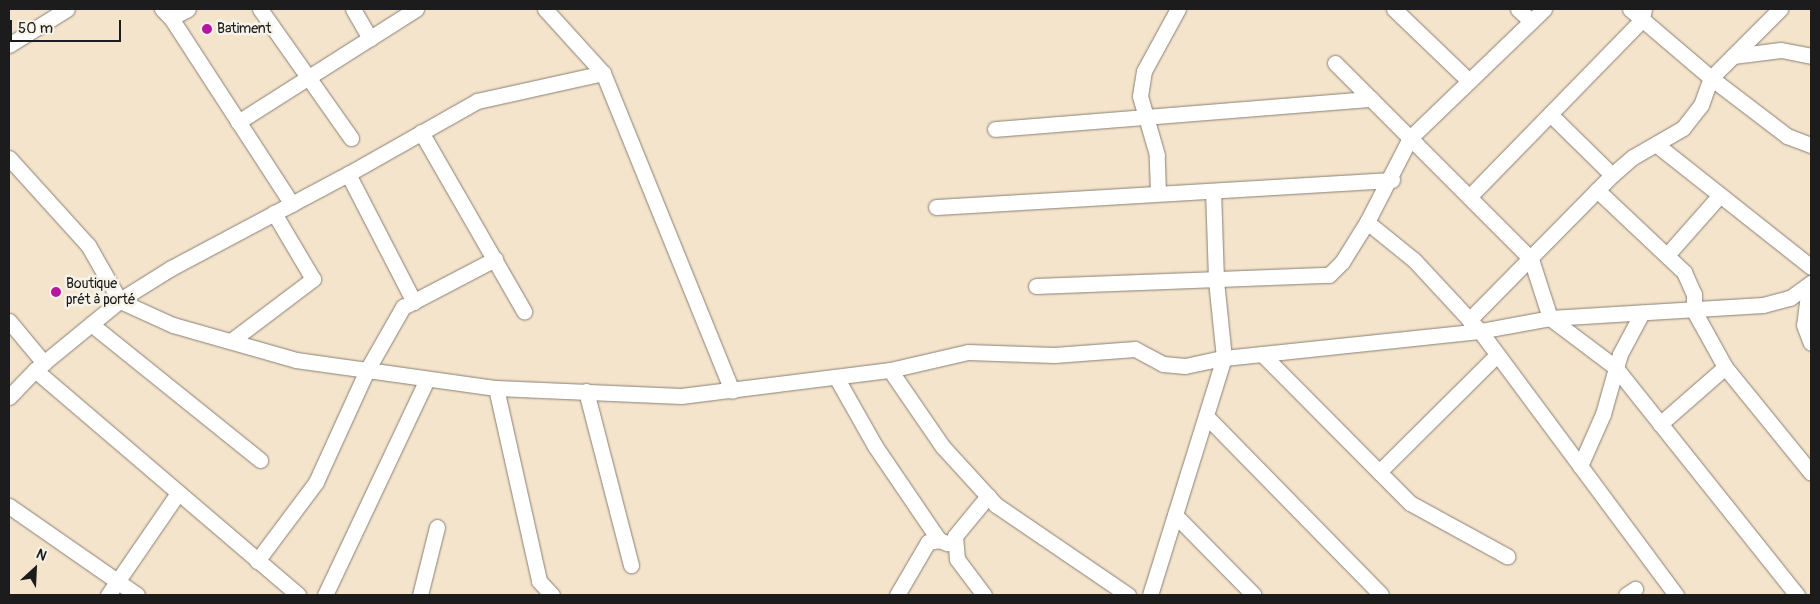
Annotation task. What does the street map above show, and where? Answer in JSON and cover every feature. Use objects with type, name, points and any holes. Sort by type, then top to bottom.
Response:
[{"type":"street","points":[[9,45],[48,14],[67,9]]},
{"type":"street","points":[[188,9],[167,13],[292,204]]},
{"type":"street","points":[[260,9],[351,138]]},
{"type":"street","points":[[353,9],[370,38]]},
{"type":"street","points":[[238,122],[414,9]]},
{"type":"street","points":[[545,9],[603,73],[732,391]]},
{"type":"street","points":[[1158,193],[1157,155],[1144,117],[1140,96],[1144,71],[1178,9]]},
{"type":"street","points":[[1394,9],[1469,81]]},
{"type":"street","points":[[1518,9],[1531,21]]},
{"type":"street","points":[[1036,286],[1329,275],[1342,262],[1392,180],[1410,138],[1544,9]]},
{"type":"street","points":[[1630,9],[1643,14],[1711,78],[1787,136],[1811,146]]},
{"type":"street","points":[[1475,326],[1530,260],[1612,175],[1633,157],[1657,145],[1683,128],[1701,105],[1711,78],[1780,9]]},
{"type":"street","points":[[1469,198],[1643,14]]},
{"type":"street","points":[[1733,56],[1781,50],[1811,56]]},
{"type":"street","points":[[1335,63],[1530,260],[1550,318],[1616,367],[1797,595]]},
{"type":"street","points":[[9,397],[39,366],[91,324],[120,301],[171,268],[348,174],[476,101],[603,73]]},
{"type":"street","points":[[995,129],[1371,99]]},
{"type":"street","points":[[1550,114],[1612,175]]},
{"type":"street","points":[[421,132],[524,311]]},
{"type":"street","points":[[1657,145],[1811,267]]},
{"type":"street","points":[[9,158],[88,245],[120,301],[173,325],[296,360],[496,388],[681,396],[890,370],[968,352],[1054,355],[1135,349],[1174,367],[1224,358],[1550,318],[1763,305],[1790,298],[1810,285]]},
{"type":"street","points":[[348,174],[414,302]]},
{"type":"street","points":[[936,207],[1392,180]]},
{"type":"street","points":[[1597,190],[1667,254],[1690,282],[1694,294],[1694,310],[1725,367],[1811,473]]},
{"type":"street","points":[[1150,595],[1224,358],[1216,280],[1213,191]]},
{"type":"street","points":[[1667,254],[1720,195]]},
{"type":"street","points":[[231,341],[314,279],[274,213]]},
{"type":"street","points":[[1367,222],[1414,260],[1475,326],[1676,595]]},
{"type":"street","points":[[258,561],[316,482],[367,370],[403,307],[495,259]]},
{"type":"street","points":[[1810,285],[1804,325],[1811,343]]},
{"type":"street","points":[[1580,466],[1603,414],[1616,367],[1642,313]]},
{"type":"street","points":[[9,321],[39,366],[178,493],[298,595]]},
{"type":"street","points":[[91,324],[260,460]]},
{"type":"street","points":[[1262,354],[1410,504],[1507,556]]},
{"type":"street","points":[[1378,472],[1497,355]]},
{"type":"street","points":[[1660,424],[1725,367]]},
{"type":"street","points":[[890,370],[943,447],[988,496],[1067,556],[1128,595]]},
{"type":"street","points":[[836,376],[875,446],[938,540]]},
{"type":"street","points":[[325,595],[426,379]]},
{"type":"street","points":[[496,388],[539,581],[547,594]]},
{"type":"street","points":[[586,391],[631,565]]},
{"type":"street","points":[[1206,416],[1381,595]]},
{"type":"street","points":[[112,589],[178,493]]},
{"type":"street","points":[[984,595],[963,570],[955,547],[955,536],[988,496]]},
{"type":"street","points":[[9,506],[112,589],[136,595]]},
{"type":"street","points":[[1175,515],[1254,595]]},
{"type":"street","points":[[420,595],[437,527]]},
{"type":"street","points":[[897,595],[928,542],[938,540],[955,547]]},
{"type":"place","name":"Batiment","points":[[207,29]]},
{"type":"place","name":"Boutique prét à porté","points":[[56,292]]}]
